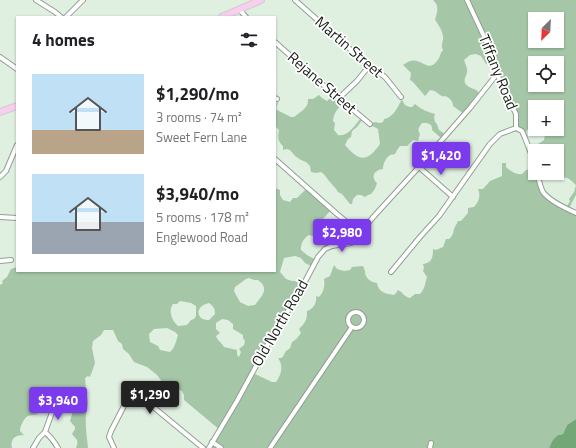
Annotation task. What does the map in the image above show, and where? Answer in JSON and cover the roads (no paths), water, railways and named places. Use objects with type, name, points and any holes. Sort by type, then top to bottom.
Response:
[{"type":"main road","points":[[224,16],[260,0]]},
{"type":"main road","points":[[0,112],[16,106]]},
{"type":"street","points":[[36,0],[60,16]]},
{"type":"street","points":[[67,16],[83,0]]},
{"type":"street","name":"Martin Street","points":[[295,0],[369,66],[385,77],[401,97]]},
{"type":"street","name":"Tiffany Road","points":[[467,0],[488,45],[497,74],[516,114],[516,128],[522,131],[528,144]]},
{"type":"street","points":[[239,9],[245,16]]},
{"type":"street","name":"Rejane Street","points":[[276,43],[370,124]]},
{"type":"street","points":[[0,57],[16,68]]},
{"type":"street","points":[[339,98],[357,81],[369,66]]},
{"type":"street","name":"Old North Road","points":[[208,448],[324,249],[332,246],[352,243],[481,95],[497,74]]},
{"type":"street","points":[[391,272],[439,216],[490,144],[500,134],[516,128]]},
{"type":"street","points":[[0,177],[3,176],[6,171],[16,147]]},
{"type":"street","points":[[276,160],[360,233]]},
{"type":"street","points":[[419,167],[453,196]]},
{"type":"street","points":[[539,180],[543,192],[553,201],[576,213]]},
{"type":"street","points":[[0,217],[16,218]]},
{"type":"street","points":[[0,261],[11,260]]},
{"type":"street","points":[[270,448],[352,327]]},
{"type":"street","points":[[114,448],[109,437],[111,431],[126,402],[134,396],[146,402],[203,448]]},
{"type":"street","points":[[33,448],[45,432],[55,404]]},
{"type":"street","points":[[45,432],[50,436],[58,448]]},
{"type":"street","points":[[212,442],[221,448]]},
{"type":"street","points":[[430,448],[431,443]]}]
